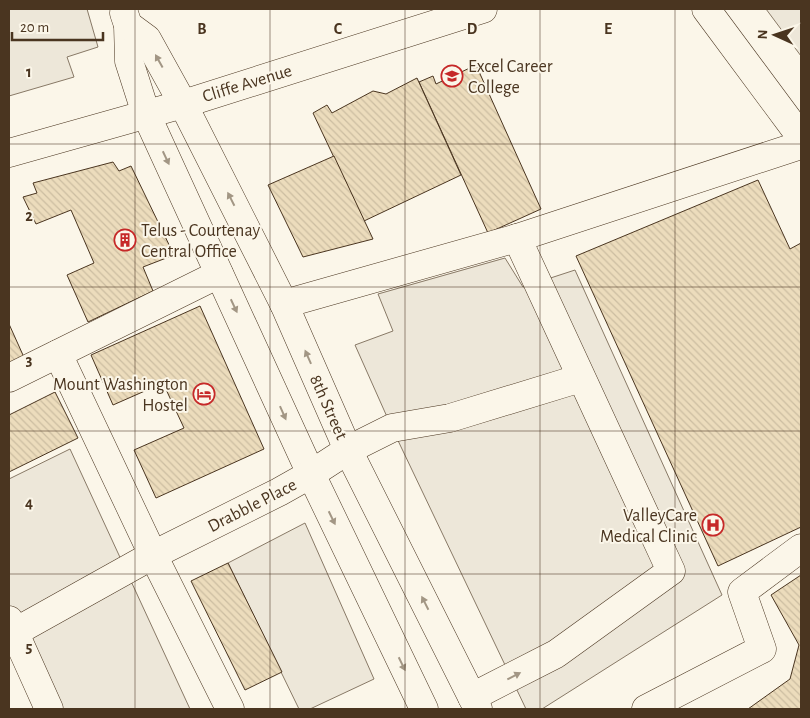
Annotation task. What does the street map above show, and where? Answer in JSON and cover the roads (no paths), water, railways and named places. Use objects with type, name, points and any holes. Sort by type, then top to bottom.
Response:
[{"type":"street","name":"Cliffe Avenue","points":[[9,153],[183,104],[483,9]]},
{"type":"street","points":[[706,9],[801,137]]},
{"type":"street","name":"8th Street","points":[[126,17],[147,39],[183,104],[284,304],[348,450],[475,703]]},
{"type":"street","points":[[126,17],[129,61],[146,114],[311,474],[424,709]]},
{"type":"street","points":[[284,304],[517,238],[801,145]]},
{"type":"street","points":[[475,703],[556,654],[671,571],[517,238]]},
{"type":"street","points":[[9,378],[219,274]]},
{"type":"street","points":[[58,354],[152,555],[230,709]]},
{"type":"street","name":"Drabble Place","points":[[12,626],[279,492],[348,450],[392,428],[450,418],[581,378]]},
{"type":"street","points":[[646,709],[762,649],[742,592],[801,548]]},
{"type":"street","points":[[12,626],[49,709]]},
{"type":"place","name":"Excel Career College","points":[[452,76]]},
{"type":"place","name":"Telus - Courtenay Central Office","points":[[125,240]]},
{"type":"place","name":"Mount Washington Hostel","points":[[204,394]]},
{"type":"place","name":"ValleyCare Medical Clinic","points":[[713,525]]}]
